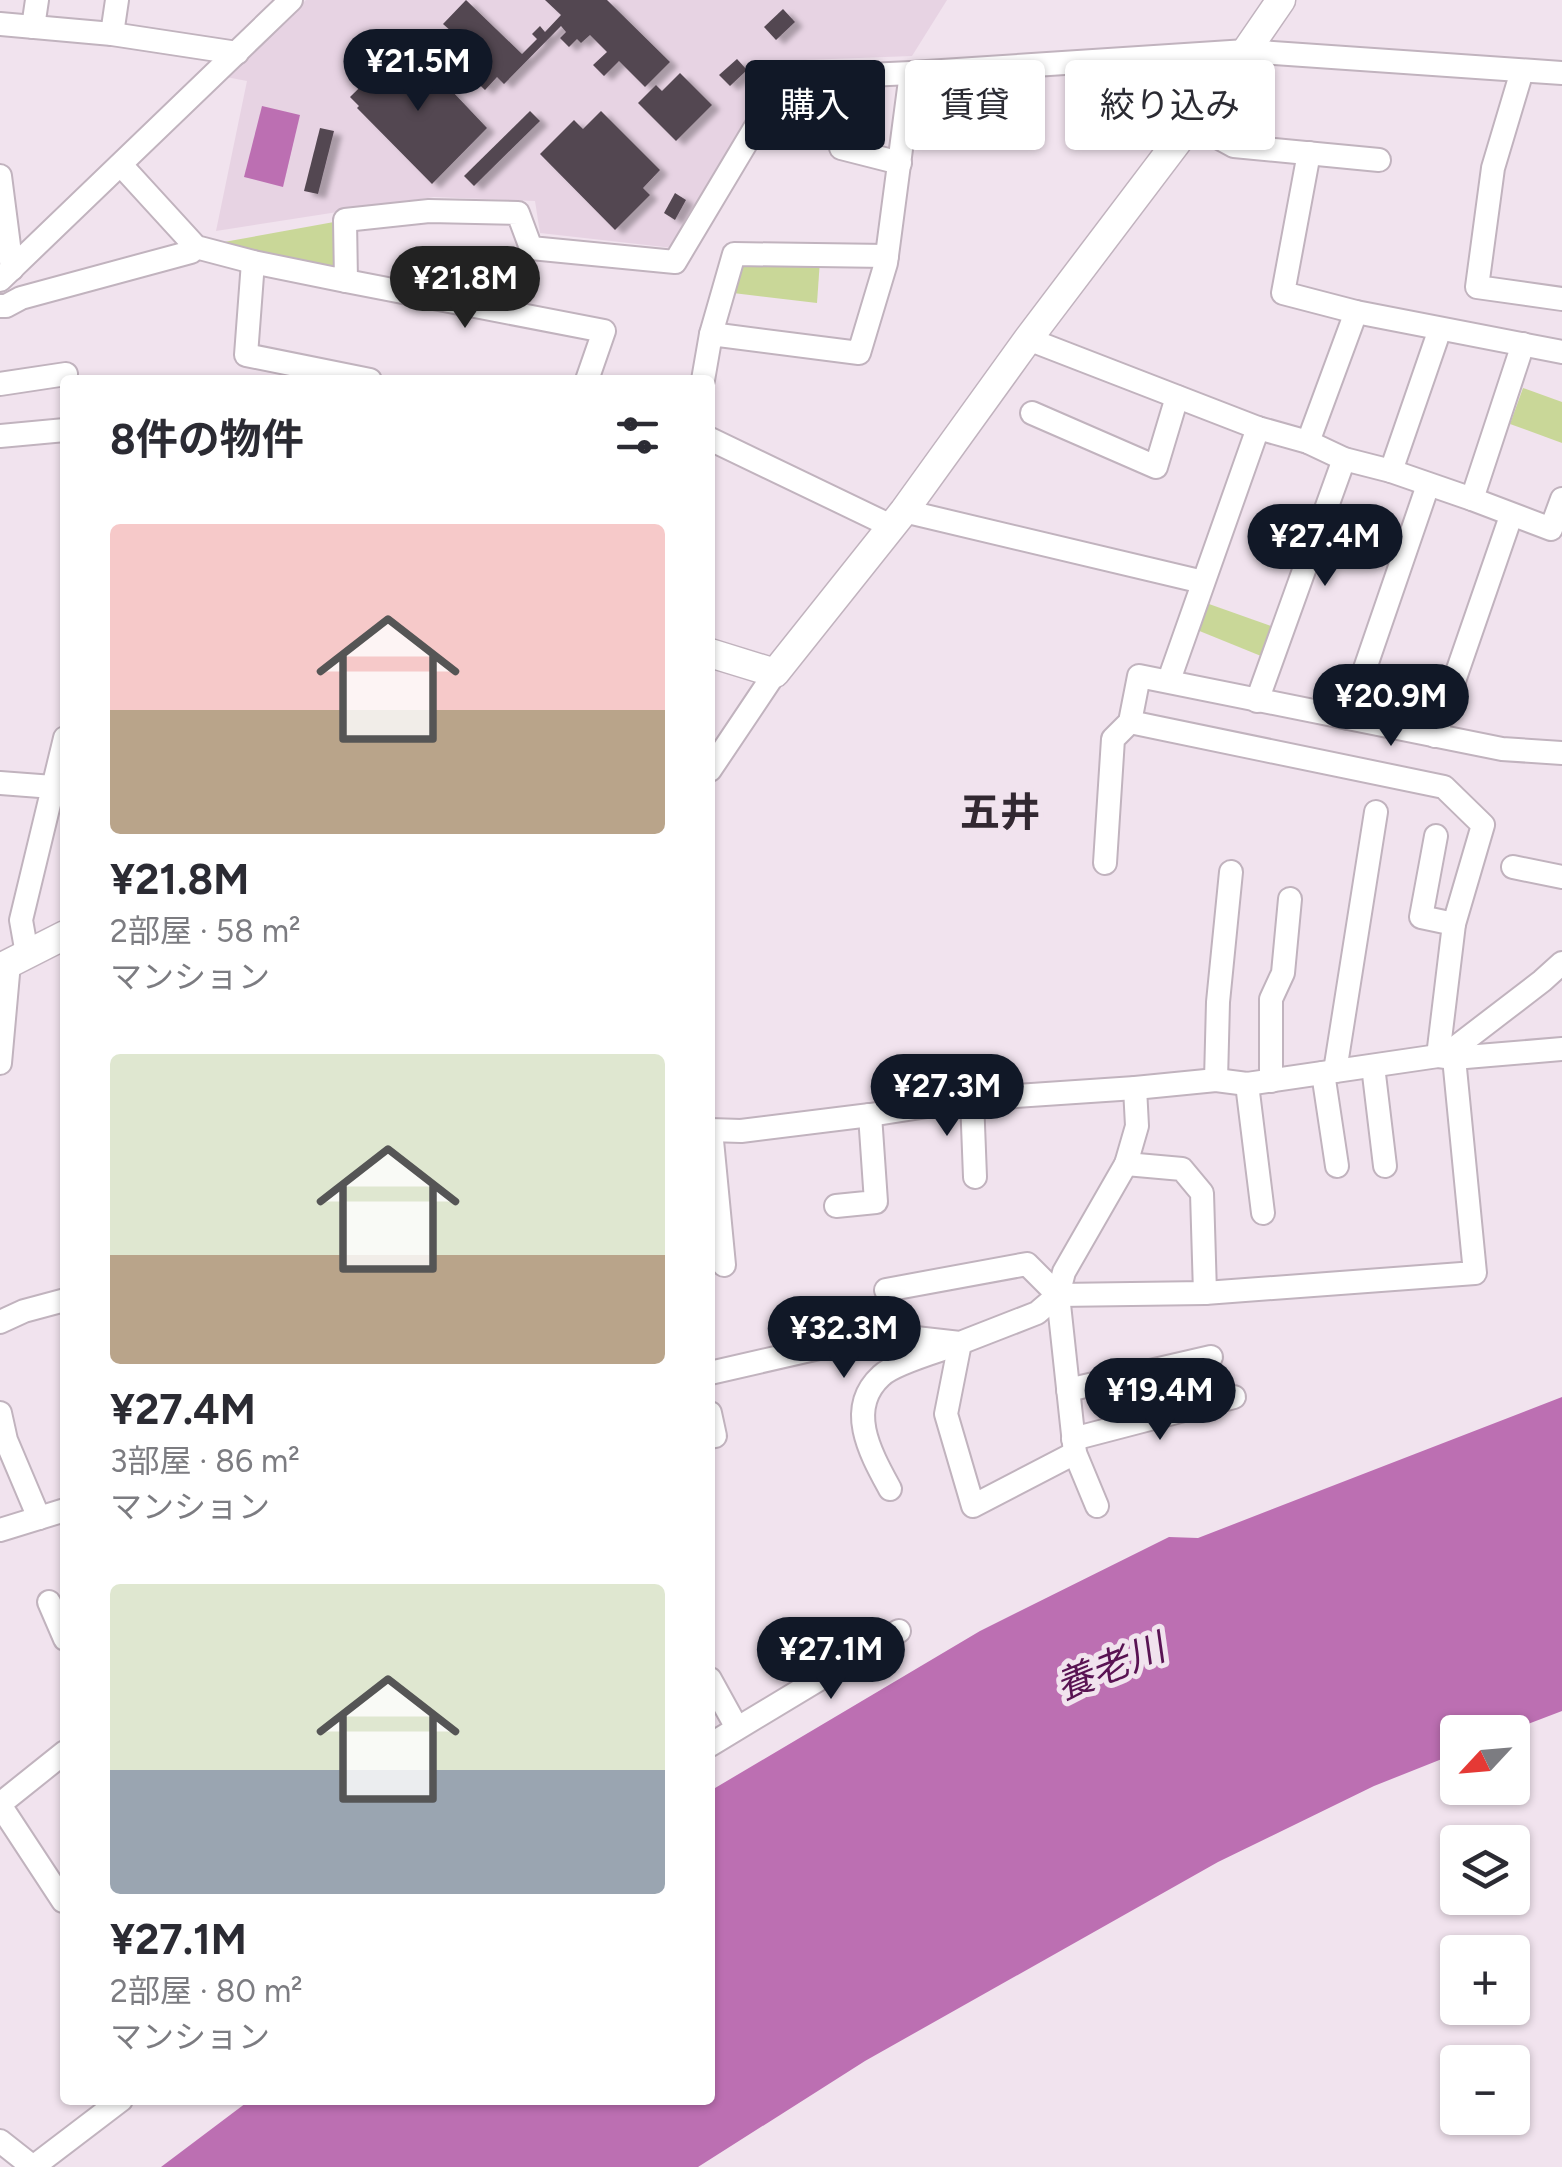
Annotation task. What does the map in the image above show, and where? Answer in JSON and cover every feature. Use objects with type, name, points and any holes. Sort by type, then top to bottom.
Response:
[{"type":"street","points":[[32,27],[37,0]]},
{"type":"street","points":[[112,34],[117,0]]},
{"type":"street","points":[[6,274],[292,0]]},
{"type":"street","points":[[1240,60],[1281,0]]},
{"type":"street","points":[[0,24],[112,34],[236,53]]},
{"type":"street","points":[[1045,65],[1246,52],[1562,74]]},
{"type":"street","points":[[1522,71],[1492,168],[1477,287],[1562,299]]},
{"type":"street","points":[[711,334],[859,352],[887,256],[905,122]]},
{"type":"street","points":[[346,281],[345,220],[429,211],[518,213],[530,248],[675,262],[745,146]]},
{"type":"street","points":[[850,150],[900,162]]},
{"type":"street","points":[[715,762],[774,673],[897,518],[1172,150]]},
{"type":"street","points":[[1275,150],[1379,160]]},
{"type":"street","points":[[1309,153],[1283,293],[1356,312],[1562,352]]},
{"type":"street","points":[[121,165],[196,247],[253,262],[604,331],[589,375]]},
{"type":"street","points":[[0,176],[6,274]]},
{"type":"street","points":[[0,306],[190,252],[196,247]]},
{"type":"street","points":[[704,375],[734,254],[887,256]]},
{"type":"street","points":[[253,262],[246,355],[345,375]]},
{"type":"street","points":[[1308,442],[1356,312]]},
{"type":"street","points":[[1390,471],[1440,329]]},
{"type":"street","points":[[1028,339],[1258,428],[1472,498],[1551,529],[1562,499]]},
{"type":"street","points":[[1472,498],[1524,344]]},
{"type":"street","points":[[0,384],[66,374]]},
{"type":"street","points":[[1032,413],[1156,467],[1177,397]]},
{"type":"street","points":[[1169,680],[1258,428]]},
{"type":"street","points":[[0,436],[60,430]]},
{"type":"street","points":[[715,441],[897,518],[1203,582]]},
{"type":"street","points":[[1257,701],[1344,459]]},
{"type":"street","points":[[1348,718],[1428,485]]},
{"type":"street","points":[[1436,736],[1512,516]]},
{"type":"street","points":[[715,655],[774,673]]},
{"type":"street","points":[[1105,863],[1114,739],[1130,722],[1139,676],[1502,749],[1562,753]]},
{"type":"street","points":[[890,1489],[876,1464],[861,1418],[866,1394],[882,1374],[1037,1313],[1058,1294],[1205,1292],[1475,1272],[1446,1057],[1454,924],[1482,825],[1444,787],[1130,722]]},
{"type":"street","points":[[0,1063],[12,962],[60,758]]},
{"type":"street","points":[[0,784],[53,787]]},
{"type":"street","points":[[1337,1166],[1329,1072],[1376,812]]},
{"type":"street","points":[[1436,836],[1421,917],[1454,924]]},
{"type":"street","points":[[1514,867],[1562,877]]},
{"type":"street","points":[[1216,1080],[1218,1002],[1230,872]]},
{"type":"street","points":[[1271,1081],[1271,999],[1283,973],[1290,899]]},
{"type":"street","points":[[12,962],[60,940]]},
{"type":"street","points":[[1446,1057],[1562,963]]},
{"type":"street","points":[[715,1130],[741,1131],[972,1099],[1216,1080],[1247,1084],[1446,1057],[1562,1049]]},
{"type":"street","points":[[1373,1066],[1385,1166]]},
{"type":"street","points":[[1247,1084],[1264,1213]]},
{"type":"street","points":[[1097,1506],[1074,1446],[1058,1294],[1064,1272],[1126,1164],[1137,1126],[1135,1088]]},
{"type":"street","points":[[972,1099],[975,1177]]},
{"type":"street","points":[[836,1206],[876,1202],[870,1115]]},
{"type":"street","points":[[1126,1164],[1182,1168],[1202,1193],[1205,1292]]},
{"type":"street","points":[[715,1178],[724,1265]]},
{"type":"street","points":[[886,1290],[1027,1264],[1058,1294]]},
{"type":"street","points":[[0,1322],[24,1310],[60,1301]]},
{"type":"street","points":[[715,1372],[880,1334],[960,1343]]},
{"type":"street","points":[[960,1343],[946,1414],[973,1506],[1074,1446],[1234,1396]]},
{"type":"street","points":[[1068,1390],[1210,1357]]},
{"type":"street","points":[[0,1413],[6,1440],[39,1518]]},
{"type":"street","points":[[0,1530],[60,1512]]},
{"type":"street","points":[[48,1602],[60,1628]]},
{"type":"street","points":[[715,1743],[899,1632]]},
{"type":"street","points":[[715,1688],[737,1728]]},
{"type":"street","points":[[60,1756],[0,1804],[60,1898]]},
{"type":"street","points":[[0,2141],[33,2167],[115,2105]]},
{"type":"shaded area","points":[[306,0],[947,0],[912,56],[745,60],[745,124],[673,248],[540,233],[535,201],[434,197],[216,231],[247,81],[226,77]]},
{"type":"green space","points":[[345,220],[346,281],[196,247]]},
{"type":"green space","points":[[820,260],[817,303],[733,293],[737,268],[746,261]]},
{"type":"green space","points":[[1523,388],[1562,402],[1562,443],[1510,424]]},
{"type":"green space","points":[[1209,604],[1271,626],[1261,656],[1197,630]]},
{"type":"water","points":[[262,106],[300,115],[283,187],[244,177]]},
{"type":"water","name":"養老川","points":[[1562,1397],[1562,1711],[1530,1723],[1530,1715],[1440,1715],[1440,1760],[1374,1786],[1218,1862],[865,2061],[698,2167],[161,2167],[243,2105],[715,2105],[715,1788],[980,1631],[1169,1537],[1198,1538]]},
{"type":"building","points":[[466,0],[522,54],[537,39],[532,34],[540,26],[545,32],[561,15],[545,0],[607,0],[670,62],[645,87],[619,61],[604,76],[593,65],[607,52],[590,35],[569,47],[560,38],[566,32],[561,26],[504,84],[497,77],[485,90],[458,64],[467,54],[457,44],[461,40],[443,24]]},
{"type":"building","points":[[783,9],[795,22],[776,40],[764,27]]},
{"type":"building","points":[[403,45],[412,55],[415,52],[487,128],[432,184],[350,97]]},
{"type":"building","points":[[737,59],[745,68],[730,86],[719,75]]},
{"type":"building","points":[[680,73],[712,105],[676,141],[638,103],[656,85],[662,91]]},
{"type":"building","points":[[530,111],[540,121],[474,186],[464,176]]},
{"type":"building","points":[[601,111],[660,170],[643,188],[650,195],[615,230],[540,154],[574,120],[583,129]]},
{"type":"building","points":[[320,128],[334,131],[318,194],[304,191]]},
{"type":"building","points":[[675,193],[686,200],[675,220],[664,213]]},
{"type":"district","name":"五井","points":[[1000,812]]}]
